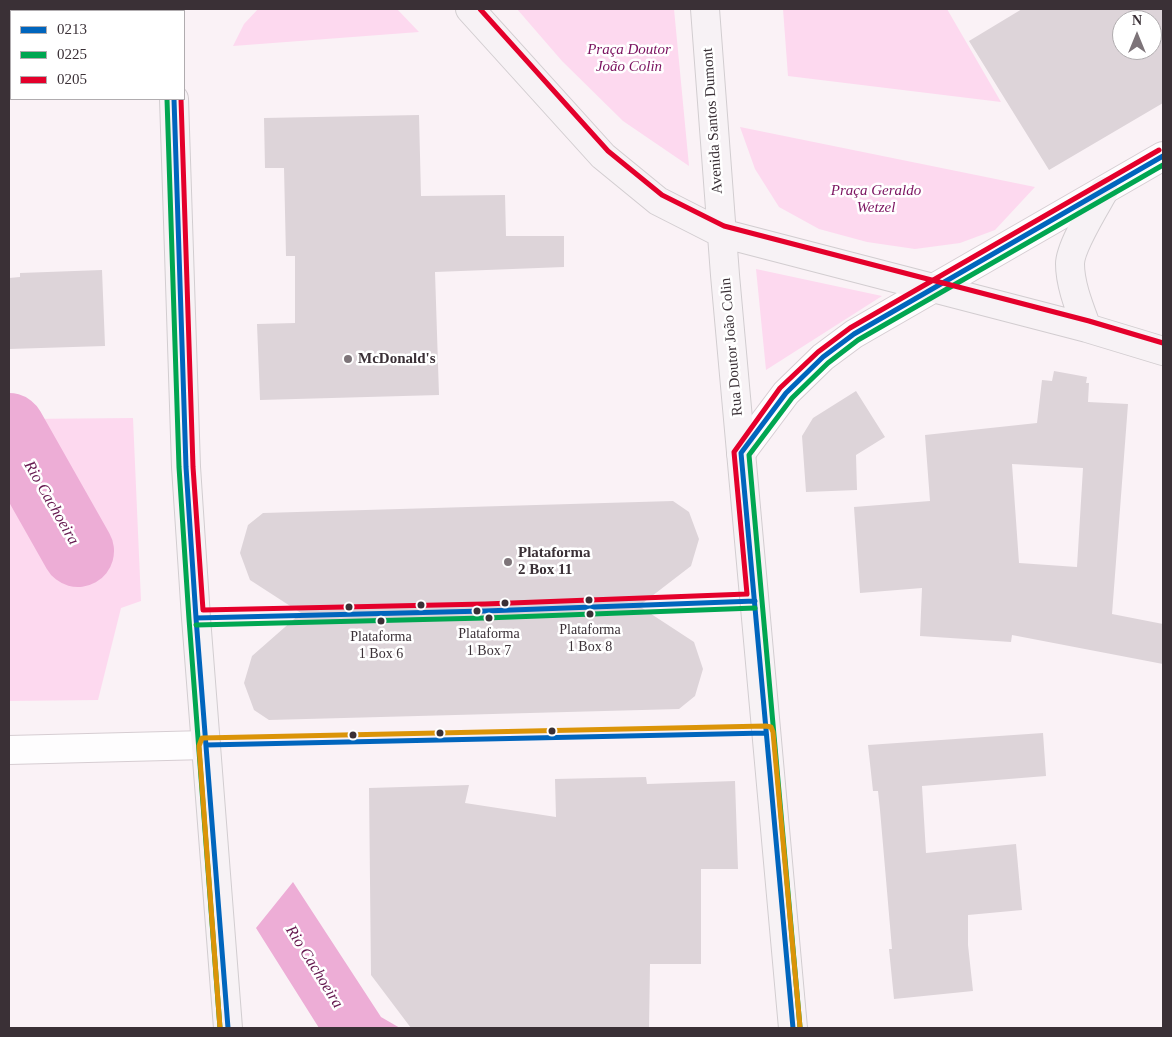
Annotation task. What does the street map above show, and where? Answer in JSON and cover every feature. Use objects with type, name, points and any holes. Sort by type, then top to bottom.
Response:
[{"type":"main road","points":[[470,9],[602,156],[658,201],[722,233],[1087,328],[1163,351]]},
{"type":"main road","name":"Avenida Santos Dumont","points":[[705,9],[722,233]]},
{"type":"main road","points":[[174,100],[186,467],[228,1028]]},
{"type":"main road","points":[[741,452],[786,393],[824,357],[854,334],[1163,156]]},
{"type":"main road","points":[[1087,328],[1075,295],[1070,263],[1080,236],[1104,191]]},
{"type":"main road","name":"Rua Doutor João Colin","points":[[722,233],[794,1028]]},
{"type":"main road","points":[[9,750],[206,745]]},
{"type":"green space","points":[[258,9],[397,9],[419,32],[233,46],[244,24]]},
{"type":"green space","name":"Praça Doutor João Colin","points":[[517,9],[674,9],[689,166],[623,121],[562,61]]},
{"type":"green space","points":[[783,9],[947,9],[1001,102],[788,76]]},
{"type":"green space","name":"Praça Geraldo Wetzel","points":[[740,127],[1035,187],[995,230],[960,243],[915,249],[867,242],[819,229],[779,207],[755,169]]},
{"type":"green space","points":[[756,269],[882,296],[766,370]]},
{"type":"green space","points":[[9,398],[22,419],[133,418],[141,601],[121,608],[98,700],[9,701]]},
{"type":"water","points":[[293,882],[381,1017],[400,1028],[319,1028],[256,928]]},
{"type":"building","points":[[1022,9],[1163,9],[1163,103],[1049,170],[969,41]]},
{"type":"building","points":[[419,115],[421,196],[505,195],[506,236],[564,236],[564,267],[435,272],[439,395],[260,400],[257,324],[295,323],[295,256],[286,256],[284,168],[265,168],[264,118]]},
{"type":"building","points":[[102,270],[105,346],[9,349],[9,278],[20,277],[20,273]]},
{"type":"building","points":[[1054,371],[1087,377],[1086,383],[1089,383],[1088,402],[1128,404],[1112,614],[1163,624],[1163,664],[1012,635],[1011,642],[920,636],[922,588],[860,593],[854,507],[930,501],[925,435],[1037,423],[1042,380],[1052,381]],"holes":[[[1012,464],[1083,468],[1077,567],[1019,563]]]},
{"type":"building","points":[[856,391],[885,437],[856,455],[857,490],[806,492],[802,436],[813,418]]},
{"type":"building","points":[[673,501],[689,512],[699,539],[691,566],[639,606],[694,642],[703,669],[695,696],[679,709],[269,720],[254,710],[244,683],[252,656],[301,613],[250,580],[240,553],[248,525],[263,513]]},
{"type":"building","points":[[1043,733],[1046,776],[922,786],[926,853],[1016,844],[1022,910],[968,915],[968,945],[973,991],[894,999],[889,949],[892,949],[880,810],[878,791],[873,791],[868,745]]},
{"type":"building","points":[[646,777],[647,784],[735,781],[738,869],[701,869],[701,964],[650,964],[649,1028],[411,1028],[371,975],[369,788],[469,785],[465,803],[556,817],[555,779]]},
{"type":"waterway","name":"Rio Cachoeira","points":[[9,429],[78,551]]},
{"type":"transit line","name":"0205","points":[[480,9],[608,151],[662,195],[724,226],[1089,321],[1163,343]]},
{"type":"transit line","name":"0225","points":[[167,100],[179,467],[220,1028]]},
{"type":"transit line","name":"0213","points":[[174,100],[186,467],[228,1028]]},
{"type":"transit line","name":"0205","points":[[181,100],[193,467],[203,610],[485,604],[747,594],[734,452],[780,388],[818,352],[850,328],[1159,150]]},
{"type":"transit line","name":"0213","points":[[793,1028],[741,453],[786,393],[823,357],[854,334],[1163,156]]},
{"type":"transit line","name":"0225","points":[[800,1027],[749,455],[792,398],[828,363],[858,340],[1163,165]]},
{"type":"transit line","name":"0213","points":[[196,618],[485,611],[755,601]]},
{"type":"transit line","name":"0225","points":[[196,625],[485,618],[755,608]]},
{"type":"transit line","points":[[220,1028],[199,746],[202,738],[766,726],[771,727],[773,732],[800,1027]]},
{"type":"transit line","name":"0213","points":[[206,745],[766,733]]},
{"type":"place","name":"McDonald's","points":[[348,359]]},
{"type":"place","name":"Plataforma 2 Box 11","points":[[508,562]]},
{"type":"place","name":"Plataforma 1 Box 8","points":[[590,614]]},
{"type":"place","name":"Plataforma 1 Box 7","points":[[489,618]]},
{"type":"place","name":"Plataforma 1 Box 6","points":[[381,621]]}]
